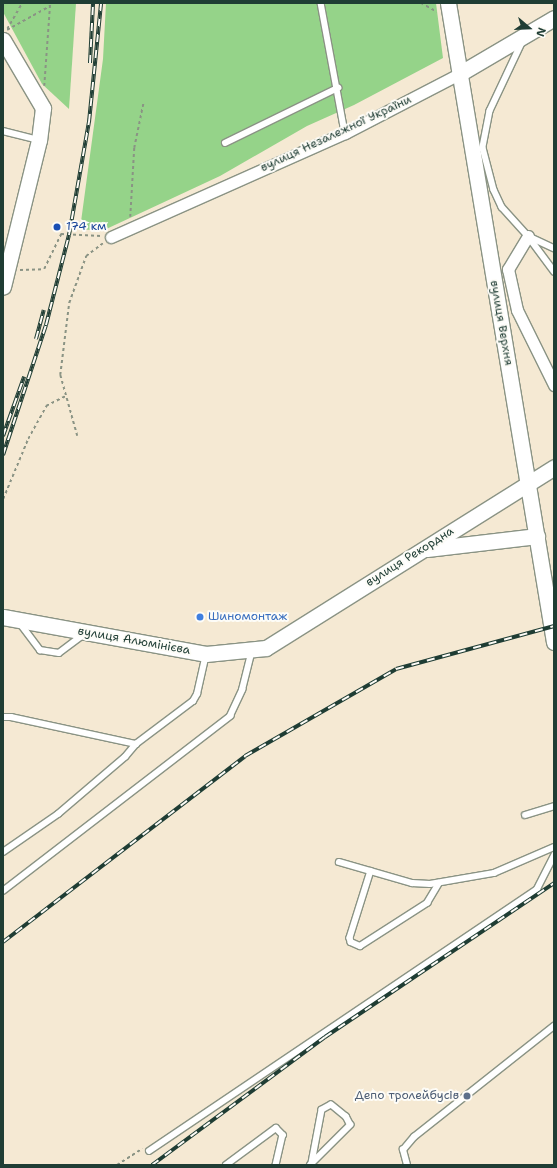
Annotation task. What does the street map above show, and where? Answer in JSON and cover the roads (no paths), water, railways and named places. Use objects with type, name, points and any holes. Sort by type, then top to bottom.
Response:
[{"type":"street","name":"вулиця Верхня","points":[[448,3],[554,642]]},
{"type":"street","name":"вулиця Незалежної України","points":[[111,237],[345,133],[459,74],[554,18]]},
{"type":"street","points":[[3,287],[39,140],[43,108],[5,35]]},
{"type":"street","points":[[528,236],[508,269],[517,310],[554,385]]},
{"type":"street","name":"вулиця Рекордна","points":[[259,648],[554,467]]},
{"type":"street","points":[[422,549],[537,536]]},
{"type":"street","name":"вулиця Алюмінієва","points":[[10,619],[206,654],[259,648]]},
{"type":"lane","points":[[321,3],[338,88],[345,133]]},
{"type":"lane","points":[[527,34],[490,111],[483,148],[494,190],[502,207],[528,236],[554,271]]},
{"type":"lane","points":[[225,143],[338,88]]},
{"type":"lane","points":[[3,131],[39,140]]},
{"type":"lane","points":[[528,236],[554,248]]},
{"type":"lane","points":[[10,619],[40,650],[59,653],[87,632]]},
{"type":"lane","points":[[3,891],[230,716],[259,648]]},
{"type":"lane","points":[[3,852],[58,814],[125,757],[136,744],[193,701],[197,694],[206,654]]},
{"type":"lane","points":[[3,717],[10,716],[136,744]]},
{"type":"lane","points":[[525,815],[554,806]]},
{"type":"lane","points":[[338,862],[412,883],[439,882],[494,873],[554,847]]},
{"type":"lane","points":[[149,1151],[537,889],[554,855]]},
{"type":"lane","points":[[371,871],[350,938],[351,942],[360,946],[427,903],[439,882]]},
{"type":"lane","points":[[407,1165],[403,1150],[414,1137],[554,1026]]},
{"type":"lane","points":[[331,1105],[346,1117],[350,1125],[311,1164],[322,1110],[331,1105]]},
{"type":"lane","points":[[226,1165],[276,1128],[283,1135],[276,1165]]},
{"type":"railway","points":[[90,63],[93,3]]},
{"type":"railway","points":[[3,455],[46,325],[69,235],[89,122],[101,3]]},
{"type":"railway","points":[[36,339],[44,310]]},
{"type":"railway","points":[[3,436],[24,377]]},
{"type":"railway","points":[[3,942],[245,756],[396,669],[554,626]]},
{"type":"railway","points":[[152,1165],[325,1037],[554,883]]},
{"type":"place","name":"174 км","points":[[57,227]]},
{"type":"place","name":"Шиномонтаж","points":[[200,617]]},
{"type":"place","name":"Депо тролейбусів","points":[[467,1096]]}]
